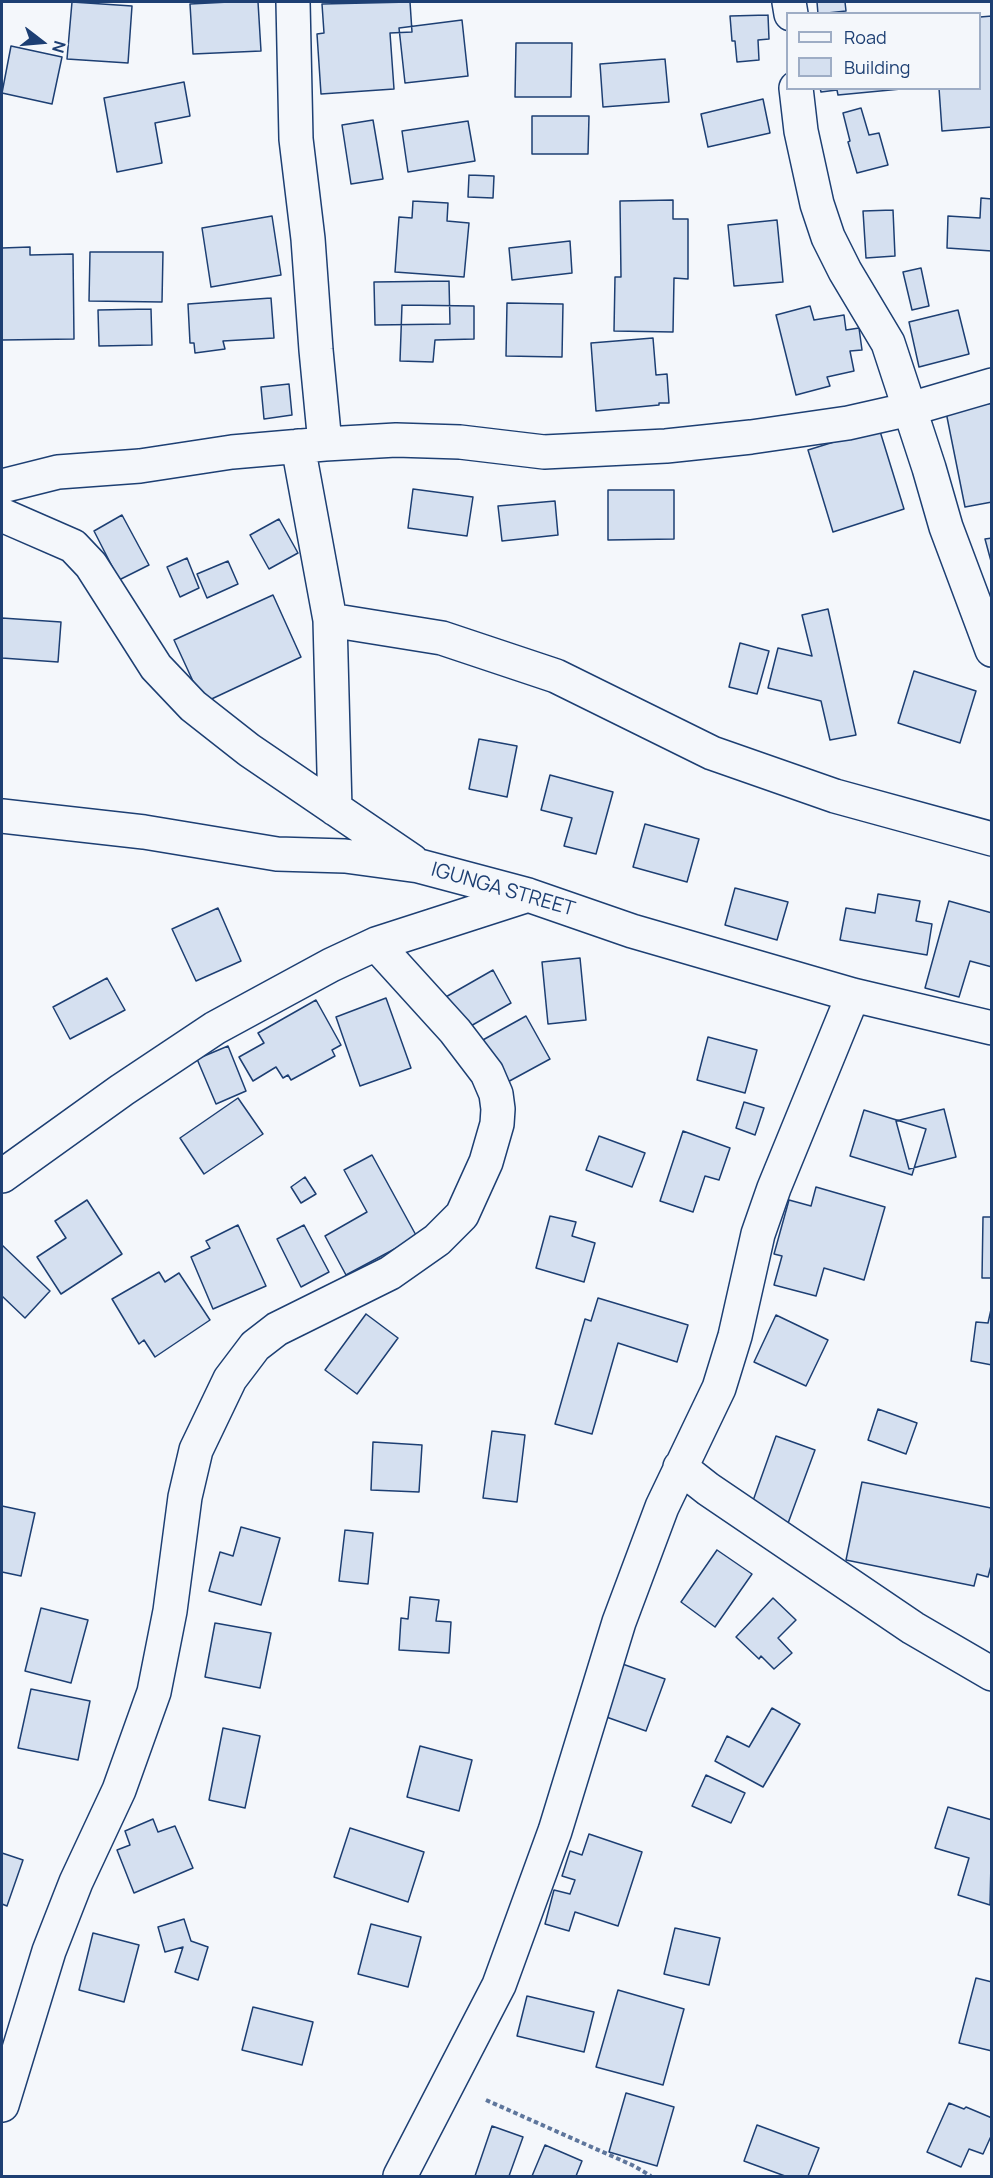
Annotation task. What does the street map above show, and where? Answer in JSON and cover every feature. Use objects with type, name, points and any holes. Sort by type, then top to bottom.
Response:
[{"type":"street","points":[[293,2],[296,139],[308,239],[315,350],[311,445],[330,620],[335,809]]},
{"type":"street","points":[[796,90],[807,162],[824,226],[845,271],[888,343],[946,527],[992,650]]},
{"type":"street","points":[[2,486],[58,472],[140,466],[232,452],[311,445],[396,440],[460,442],[544,452],[666,446],[837,425],[910,409],[992,385]]},
{"type":"street","points":[[2,515],[73,546],[91,565],[156,667],[193,706],[249,750],[419,866]]},
{"type":"street","points":[[330,620],[442,638],[556,676],[712,753],[835,796],[992,839]]},
{"type":"street","name":"IGUNGA STREET","points":[[2,816],[144,832],[277,854],[345,856],[419,866],[528,895],[632,931],[853,995],[992,1028]]},
{"type":"street","points":[[2,1176],[122,1090],[215,1028],[331,965],[376,944],[528,895]]},
{"type":"street","points":[[2,2105],[49,1951],[76,1882],[118,1790],[154,1692],[170,1611],[185,1497],[196,1450],[230,1379],[255,1347],[277,1329],[390,1272],[437,1240],[462,1215],[486,1162],[497,1124],[498,1109],[496,1094],[486,1073],[456,1031],[376,944]]},
{"type":"street","points":[[400,2176],[499,1985],[555,1831],[619,1622],[662,1507],[719,1388],[735,1336],[758,1234],[774,1188],[853,995]]},
{"type":"street","points":[[680,1467],[708,1489],[913,1628],[992,1674]]},
{"type":"path","points":[[447,2082],[632,2165],[651,2176]]},
{"type":"building","points":[[72,2],[132,6],[128,63],[67,59]]},
{"type":"building","points":[[258,2],[261,51],[193,54],[190,4]]},
{"type":"building","points":[[410,2],[412,32],[390,33],[394,89],[321,94],[317,34],[324,33],[322,4]]},
{"type":"building","points":[[817,2],[845,2],[846,11],[818,12]]},
{"type":"building","points":[[768,15],[769,39],[758,40],[759,60],[737,62],[730,16]]},
{"type":"building","points":[[992,16],[992,127],[942,131],[939,90],[981,90],[981,17]]},
{"type":"building","points":[[462,20],[468,76],[405,83],[399,28]]},
{"type":"building","points":[[516,43],[572,43],[571,97],[515,97]]},
{"type":"building","points":[[11,46],[62,57],[52,104],[2,93]]},
{"type":"building","points":[[665,59],[669,102],[603,107],[600,64]]},
{"type":"building","points":[[184,82],[190,116],[155,123],[162,163],[117,172],[104,98]]},
{"type":"building","points":[[837,90],[890,90],[838,95]]},
{"type":"building","points":[[763,99],[770,133],[708,147],[701,114]]},
{"type":"building","points":[[861,108],[869,135],[879,133],[888,165],[857,173],[843,113]]},
{"type":"building","points":[[532,116],[589,116],[588,154],[532,154]]},
{"type":"building","points":[[373,120],[383,179],[351,184],[342,125]]},
{"type":"building","points":[[468,121],[475,161],[408,172],[402,131]]},
{"type":"building","points":[[469,175],[494,176],[493,198],[468,197]]},
{"type":"building","points":[[981,198],[992,199],[992,251],[947,248],[948,216],[980,218]]},
{"type":"building","points":[[673,200],[673,219],[688,219],[688,279],[674,278],[673,332],[614,331],[615,277],[621,277],[620,201]]},
{"type":"building","points":[[413,201],[448,203],[447,221],[469,223],[464,277],[395,272],[399,217],[412,218]]},
{"type":"building","points":[[893,210],[895,256],[866,258],[863,211]]},
{"type":"building","points":[[272,216],[281,275],[211,287],[202,228]]},
{"type":"building","points":[[777,220],[783,282],[734,286],[728,225]]},
{"type":"building","points":[[570,241],[572,273],[512,280],[509,248]]},
{"type":"building","points":[[30,247],[30,255],[73,254],[74,339],[2,340],[2,248]]},
{"type":"building","points":[[90,252],[163,252],[162,302],[89,301]]},
{"type":"building","points":[[921,268],[929,306],[912,310],[903,272]]},
{"type":"building","points":[[449,281],[450,324],[375,325],[374,282]]},
{"type":"building","points":[[271,298],[274,338],[223,341],[225,349],[195,353],[194,343],[190,343],[188,304]]},
{"type":"building","points":[[507,303],[563,304],[562,357],[506,356]]},
{"type":"building","points":[[402,305],[474,306],[474,339],[435,340],[433,362],[400,361]]},
{"type":"building","points":[[810,306],[814,320],[844,315],[846,330],[859,328],[862,350],[850,351],[854,371],[827,377],[830,386],[796,395],[776,315]]},
{"type":"building","points":[[151,309],[152,345],[99,346],[98,310]]},
{"type":"building","points":[[958,310],[969,354],[919,367],[909,322]]},
{"type":"building","points":[[653,338],[656,375],[667,374],[669,403],[596,411],[591,343]]},
{"type":"building","points":[[289,384],[292,415],[264,419],[261,387]]},
{"type":"building","points":[[992,403],[992,502],[965,507],[946,412]]},
{"type":"building","points":[[879,428],[904,509],[833,532],[808,450]]},
{"type":"building","points":[[413,489],[473,497],[467,536],[408,528]]},
{"type":"building","points":[[608,490],[674,490],[674,539],[608,540]]},
{"type":"building","points":[[555,501],[558,535],[502,541],[498,506]]},
{"type":"building","points":[[122,515],[149,565],[119,580],[94,531]]},
{"type":"building","points":[[279,519],[298,553],[269,569],[250,535]]},
{"type":"building","points":[[992,538],[992,565],[985,539]]},
{"type":"building","points":[[187,558],[199,588],[180,597],[167,567]]},
{"type":"building","points":[[228,561],[238,584],[207,598],[197,574]]},
{"type":"building","points":[[273,595],[301,657],[203,703],[174,640]]},
{"type":"building","points":[[828,609],[856,735],[830,740],[821,701],[768,688],[778,648],[812,656],[802,615]]},
{"type":"building","points":[[2,618],[61,622],[58,662],[2,658]]},
{"type":"building","points":[[740,643],[769,651],[757,694],[729,687]]},
{"type":"building","points":[[914,671],[976,691],[960,743],[898,723]]},
{"type":"building","points":[[479,739],[517,746],[507,797],[469,789]]},
{"type":"building","points":[[550,775],[613,792],[596,854],[564,846],[572,818],[541,810]]},
{"type":"building","points":[[645,824],[699,839],[687,882],[633,867]]},
{"type":"building","points":[[735,888],[788,902],[777,940],[725,925]]},
{"type":"building","points":[[878,894],[920,901],[916,921],[932,924],[927,955],[840,940],[846,908],[875,913]]},
{"type":"building","points":[[949,901],[992,913],[992,967],[970,961],[959,997],[925,988]]},
{"type":"building","points":[[218,908],[241,961],[196,981],[172,929]]},
{"type":"building","points":[[580,958],[586,1020],[548,1024],[542,962]]},
{"type":"building","points":[[493,970],[511,1003],[462,1031],[444,998]]},
{"type":"building","points":[[107,978],[125,1010],[70,1039],[53,1007]]},
{"type":"building","points":[[386,998],[411,1068],[360,1086],[336,1017]]},
{"type":"building","points":[[316,1000],[341,1045],[332,1050],[335,1056],[291,1080],[288,1075],[283,1078],[276,1067],[253,1081],[239,1057],[264,1043],[258,1033]]},
{"type":"building","points":[[526,1016],[550,1059],[504,1084],[481,1041]]},
{"type":"building","points":[[708,1037],[757,1050],[745,1093],[697,1080]]},
{"type":"building","points":[[228,1046],[246,1091],[216,1104],[197,1059]]},
{"type":"building","points":[[238,1098],[263,1134],[204,1174],[180,1138]]},
{"type":"building","points":[[744,1102],[764,1108],[755,1135],[736,1128]]},
{"type":"building","points":[[944,1109],[956,1157],[909,1169],[896,1121]]},
{"type":"building","points":[[864,1110],[926,1129],[912,1175],[850,1156]]},
{"type":"building","points":[[683,1131],[730,1148],[719,1180],[705,1176],[693,1212],[660,1201]]},
{"type":"building","points":[[599,1136],[645,1153],[632,1187],[586,1170]]},
{"type":"building","points":[[372,1155],[417,1237],[346,1275],[325,1236],[367,1212],[344,1170]]},
{"type":"building","points":[[305,1177],[316,1194],[301,1203],[291,1187]]},
{"type":"building","points":[[816,1187],[885,1207],[864,1280],[824,1268],[816,1296],[774,1285],[782,1256],[774,1254],[789,1200],[811,1206]]},
{"type":"building","points":[[87,1200],[122,1254],[61,1294],[37,1257],[66,1238],[55,1221]]},
{"type":"building","points":[[550,1216],[576,1222],[572,1236],[595,1243],[584,1282],[536,1268]]},
{"type":"building","points":[[983,1217],[992,1217],[992,1278],[982,1278]]},
{"type":"building","points":[[238,1225],[266,1286],[213,1309],[191,1257],[210,1248],[206,1241]]},
{"type":"building","points":[[304,1225],[329,1272],[301,1287],[277,1239]]},
{"type":"building","points":[[2,1245],[50,1291],[25,1318],[2,1296]]},
{"type":"building","points":[[159,1272],[165,1282],[179,1273],[210,1320],[155,1357],[144,1340],[139,1344],[112,1299]]},
{"type":"building","points":[[598,1298],[688,1325],[677,1362],[618,1343],[592,1434],[555,1424],[585,1319],[591,1321]]},
{"type":"building","points":[[992,1305],[992,1365],[971,1361],[976,1322],[988,1323]]},
{"type":"building","points":[[366,1314],[398,1338],[357,1394],[325,1370]]},
{"type":"building","points":[[776,1315],[828,1340],[806,1386],[754,1362]]},
{"type":"building","points":[[878,1409],[917,1423],[906,1454],[868,1440]]},
{"type":"building","points":[[492,1431],[525,1435],[517,1502],[483,1498]]},
{"type":"building","points":[[776,1436],[815,1450],[787,1526],[749,1512]]},
{"type":"building","points":[[373,1442],[422,1445],[419,1492],[371,1490]]},
{"type":"building","points":[[862,1482],[991,1508],[992,1562],[988,1577],[977,1574],[974,1586],[846,1560]]},
{"type":"building","points":[[2,1506],[35,1513],[21,1576],[2,1572]]},
{"type":"building","points":[[241,1527],[280,1538],[261,1605],[209,1591],[220,1552],[233,1556]]},
{"type":"building","points":[[345,1530],[373,1533],[368,1584],[339,1581]]},
{"type":"building","points":[[717,1550],[752,1574],[715,1627],[681,1602]]},
{"type":"building","points":[[410,1597],[439,1600],[436,1621],[451,1622],[449,1653],[399,1650],[401,1618],[408,1619]]},
{"type":"building","points":[[773,1598],[796,1620],[778,1638],[792,1653],[774,1669],[761,1656],[759,1659],[736,1637]]},
{"type":"building","points":[[41,1608],[88,1620],[71,1683],[25,1671]]},
{"type":"building","points":[[215,1623],[271,1633],[260,1688],[205,1677]]},
{"type":"building","points":[[614,1661],[665,1679],[646,1731],[595,1713]]},
{"type":"building","points":[[31,1689],[90,1701],[78,1760],[18,1748]]},
{"type":"building","points":[[772,1708],[800,1724],[763,1787],[715,1761],[727,1736],[749,1747]]},
{"type":"building","points":[[223,1728],[260,1736],[245,1808],[209,1800]]},
{"type":"building","points":[[420,1746],[472,1760],[459,1811],[407,1797]]},
{"type":"building","points":[[706,1775],[745,1793],[731,1823],[692,1806]]},
{"type":"building","points":[[948,1807],[992,1820],[990,1905],[958,1895],[969,1858],[935,1848]]},
{"type":"building","points":[[153,1819],[158,1832],[175,1826],[193,1868],[134,1893],[117,1850],[130,1845],[125,1831]]},
{"type":"building","points":[[350,1828],[424,1852],[408,1902],[334,1877]]},
{"type":"building","points":[[589,1834],[642,1852],[618,1926],[575,1912],[569,1931],[545,1924],[554,1890],[570,1894],[575,1880],[562,1876],[570,1851],[582,1855]]},
{"type":"building","points":[[2,1853],[23,1860],[7,1906],[2,1904]]},
{"type":"building","points":[[184,1919],[191,1941],[208,1947],[198,1980],[175,1972],[183,1947],[165,1952],[158,1927]]},
{"type":"building","points":[[371,1924],[421,1937],[408,1987],[358,1974]]},
{"type":"building","points":[[675,1928],[720,1938],[709,1985],[664,1974]]},
{"type":"building","points":[[93,1933],[139,1945],[124,2002],[79,1990]]},
{"type":"building","points":[[976,1978],[992,1982],[992,2051],[959,2043]]},
{"type":"building","points":[[618,1990],[684,2009],[663,2085],[596,2067]]},
{"type":"building","points":[[527,1996],[594,2012],[584,2052],[517,2036]]},
{"type":"building","points":[[253,2007],[313,2022],[302,2065],[242,2050]]},
{"type":"building","points":[[626,2093],[674,2107],[657,2166],[609,2152]]},
{"type":"building","points":[[949,2103],[964,2109],[966,2107],[992,2118],[992,2134],[983,2154],[969,2149],[961,2167],[927,2152]]},
{"type":"building","points":[[757,2125],[819,2148],[808,2176],[785,2176],[744,2161]]},
{"type":"building","points":[[492,2126],[523,2137],[509,2176],[475,2176]]},
{"type":"building","points":[[545,2145],[582,2161],[576,2176],[532,2176]]}]
